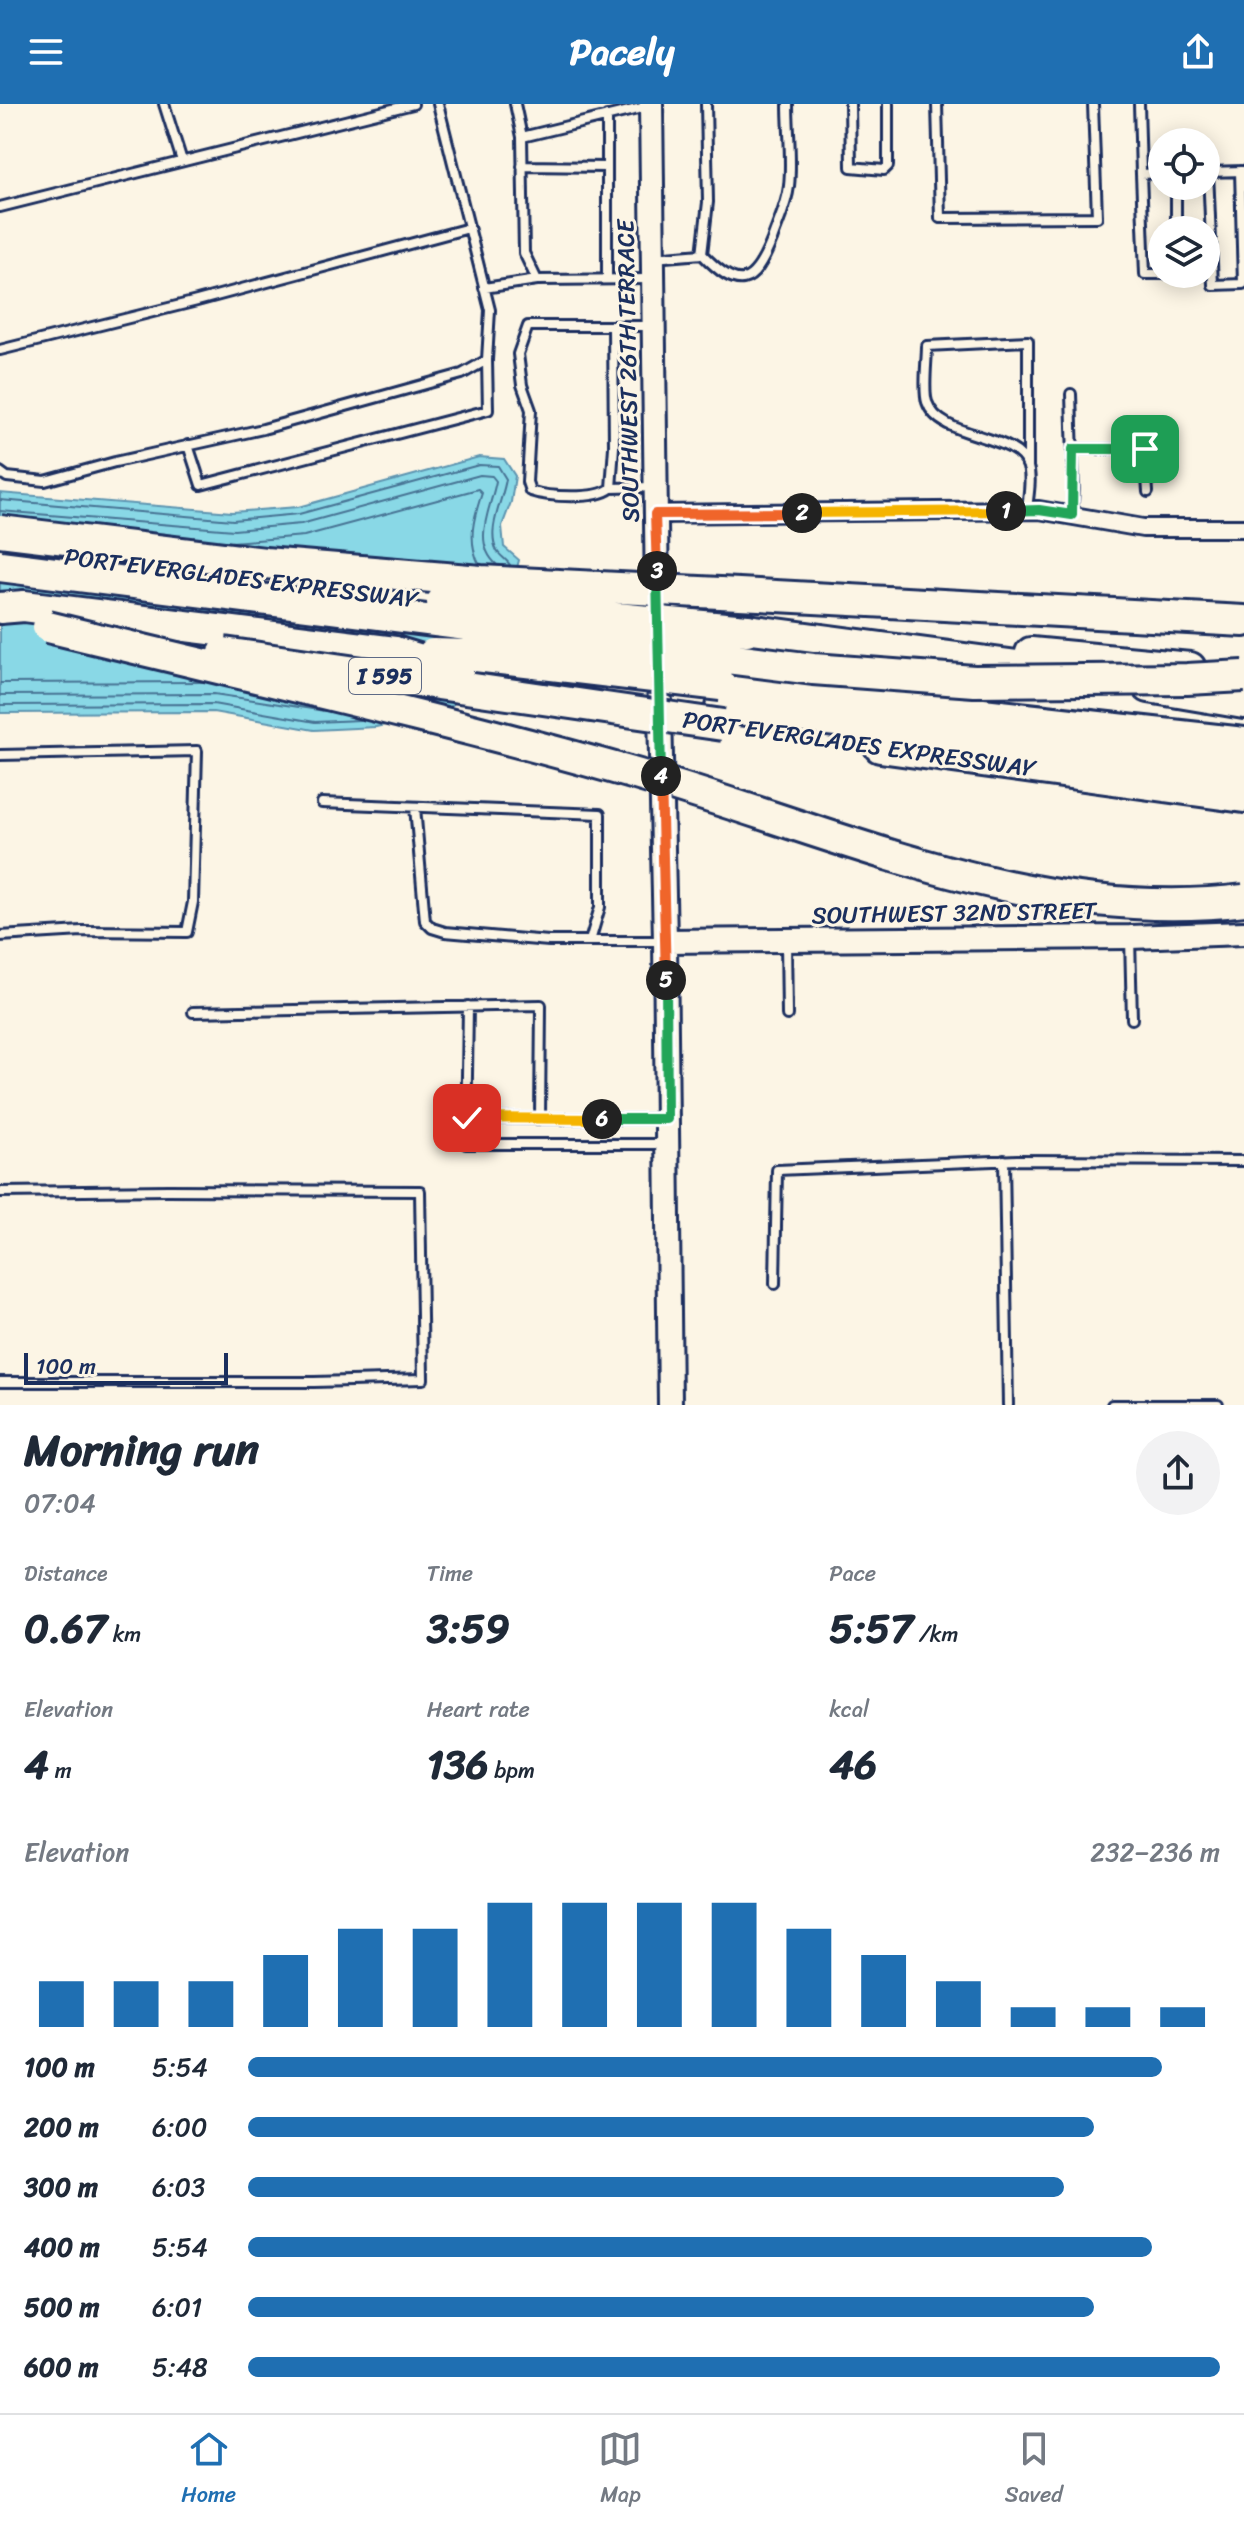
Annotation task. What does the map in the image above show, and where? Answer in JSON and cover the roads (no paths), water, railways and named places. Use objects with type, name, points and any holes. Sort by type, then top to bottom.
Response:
[{"type":"highway","points":[[0,531],[281,564],[481,581],[1244,621]]},
{"type":"highway","name":"PORT EVERGLADES EXPRESSWAY","points":[[0,549],[442,602],[877,645],[1090,676],[1244,703]]},
{"type":"highway","points":[[0,566],[813,669],[974,681],[1187,679],[1244,675]]},
{"type":"highway","points":[[0,608],[24,606],[395,652],[467,655],[722,706],[1244,771]]},
{"type":"highway","name":"PORT EVERGLADES EXPRESSWAY","points":[[0,621],[722,706],[1244,797]]},
{"type":"highway","points":[[48,627],[525,743],[630,772],[910,862],[1003,886],[1101,900],[1169,904],[1244,900]]},
{"type":"highway","points":[[747,630],[859,635],[1244,675]]},
{"type":"highway","points":[[877,645],[917,660],[1244,717]]},
{"type":"highway","points":[[722,706],[1244,743]]},
{"type":"street","name":"SOUTHWEST 26TH TERRACE","points":[[651,105],[670,1405]]},
{"type":"street","points":[[655,514],[1027,511],[1072,515],[1143,528],[1244,528]]},
{"type":"street","name":"SOUTHWEST 32ND STREET","points":[[665,941],[1130,937],[1244,933]]},
{"type":"lane","points":[[164,104],[182,161]]},
{"type":"lane","points":[[0,207],[413,104]]},
{"type":"lane","points":[[188,445],[201,485],[488,410],[490,310],[438,104]]},
{"type":"lane","points":[[515,104],[522,137],[524,253],[537,280]]},
{"type":"lane","points":[[702,254],[708,202],[706,104]]},
{"type":"lane","points":[[702,254],[726,276],[745,279],[755,274],[762,264],[786,201],[789,184],[788,104]]},
{"type":"lane","points":[[850,104],[851,167],[884,170],[888,166],[888,104]]},
{"type":"lane","points":[[937,104],[940,218],[1097,217],[1093,104]]},
{"type":"lane","points":[[1139,104],[1145,274],[1148,274]]},
{"type":"lane","points":[[522,137],[651,105]]},
{"type":"lane","points":[[607,116],[607,279]]},
{"type":"lane","points":[[522,166],[607,167]]},
{"type":"lane","points":[[1220,172],[1242,171],[1244,284],[1220,285]]},
{"type":"lane","points":[[1141,174],[1148,174]]},
{"type":"lane","points":[[0,350],[469,228]]},
{"type":"lane","points":[[484,288],[537,280],[607,279],[702,254]]},
{"type":"lane","points":[[653,326],[528,326],[518,354],[522,385],[531,410],[527,482],[530,491],[548,495],[599,495],[611,488],[655,487]]},
{"type":"lane","points":[[611,488],[614,447],[613,326]]},
{"type":"lane","points":[[1027,511],[1028,468],[1028,341],[927,346],[927,402],[942,422],[1012,450],[1028,468]]},
{"type":"lane","points":[[0,472],[7,477],[45,481],[263,429],[462,374],[487,360]]},
{"type":"lane","points":[[1071,394],[1072,515]]},
{"type":"lane","points":[[1073,449],[1145,449],[1148,492]]},
{"type":"lane","points":[[0,755],[197,751],[193,902],[187,932],[82,931],[0,936]]},
{"type":"lane","points":[[322,803],[600,814],[600,907],[590,941]]},
{"type":"lane","points":[[415,807],[425,921],[432,928],[445,932],[549,941],[665,941]]},
{"type":"lane","points":[[1130,937],[1132,1019]]},
{"type":"lane","points":[[786,940],[787,1015]]},
{"type":"lane","points":[[193,1012],[541,1005],[540,1119]]},
{"type":"lane","points":[[468,1006],[466,1144],[668,1144]]},
{"type":"lane","points":[[467,1118],[667,1119]]},
{"type":"lane","points":[[1004,1160],[1008,1405]]},
{"type":"lane","points":[[775,1284],[777,1170],[1004,1160],[1244,1161]]},
{"type":"lane","points":[[0,1192],[420,1191],[423,1379],[0,1382]]},
{"type":"lane","points":[[1112,1405],[1218,1405]]},
{"type":"water","points":[[479,457],[504,459],[515,476],[511,502],[502,526],[504,547],[519,560],[491,667],[446,711],[376,727],[314,730],[213,712],[0,713],[0,493],[232,512],[298,507]]}]
